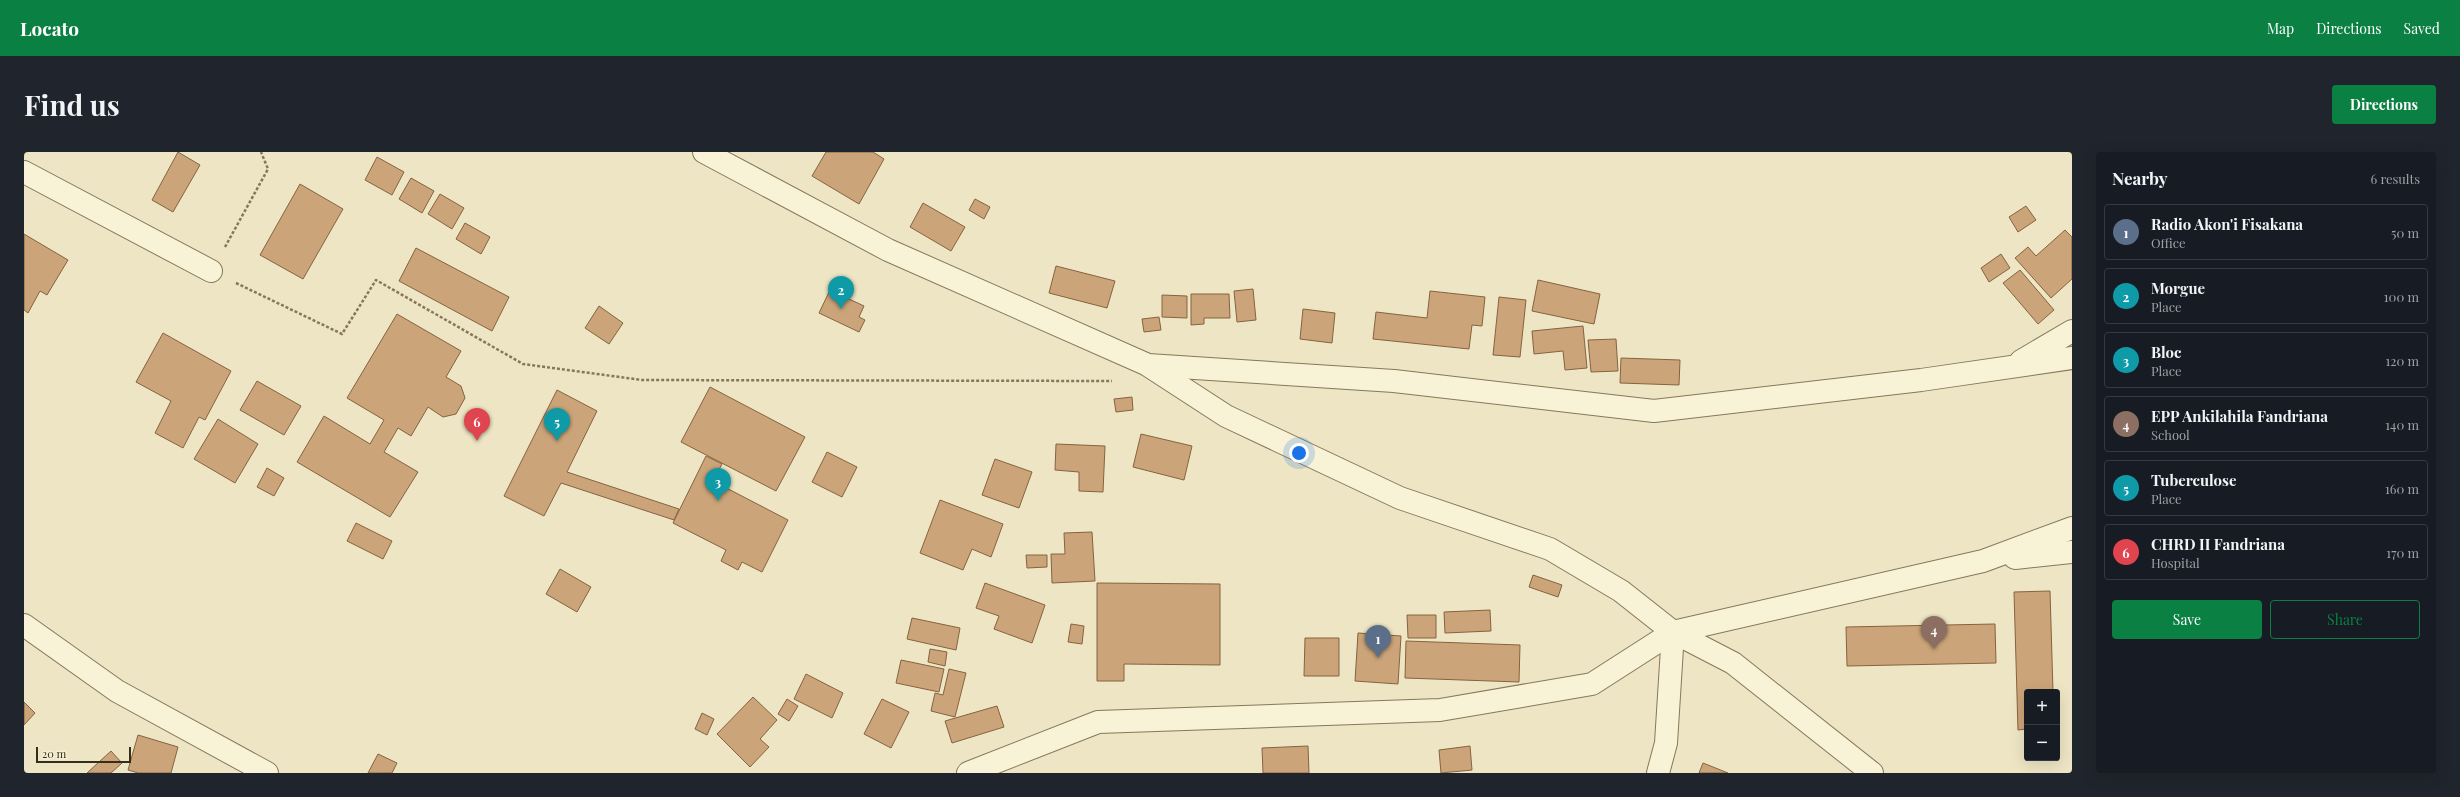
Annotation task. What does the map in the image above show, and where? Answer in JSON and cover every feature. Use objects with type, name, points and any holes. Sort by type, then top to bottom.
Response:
[{"type":"street","points":[[704,152],[888,250],[1148,365],[1226,416],[1393,495],[1550,549],[1620,591],[1673,632],[1733,663],[1872,773]]},
{"type":"street","points":[[24,172],[211,271]]},
{"type":"street","points":[[2011,367],[2072,331]]},
{"type":"street","points":[[1148,365],[1394,381],[1654,411],[1921,380],[2072,358]]},
{"type":"street","points":[[1984,561],[2072,528]]},
{"type":"street","points":[[968,773],[1098,722],[1440,710],[1592,684],[1673,632],[1984,561],[2072,552]]},
{"type":"street","points":[[24,624],[117,691],[267,773]]},
{"type":"street","points":[[1658,773],[1666,743],[1673,632]]},
{"type":"path","points":[[261,152],[268,169],[211,271],[342,334],[376,280],[523,364],[642,380],[1120,381],[1148,365]]},
{"type":"building","points":[[178,152],[200,165],[173,212],[152,200]]},
{"type":"building","points":[[826,152],[873,152],[884,159],[859,204],[812,176]]},
{"type":"building","points":[[377,157],[404,172],[392,195],[365,180]]},
{"type":"building","points":[[411,178],[434,191],[422,213],[399,199]]},
{"type":"building","points":[[300,184],[343,209],[303,279],[260,255]]},
{"type":"building","points":[[440,194],[464,208],[452,229],[428,214]]},
{"type":"building","points":[[975,199],[990,207],[984,219],[969,210]]},
{"type":"building","points":[[923,203],[965,227],[951,251],[910,227]]},
{"type":"building","points":[[2026,206],[2036,220],[2018,232],[2009,217]]},
{"type":"building","points":[[465,223],[490,237],[481,254],[456,239]]},
{"type":"building","points":[[2065,230],[2072,237],[2072,279],[2051,298],[2015,258],[2028,247],[2036,256]]},
{"type":"building","points":[[24,234],[68,260],[47,295],[40,291],[28,313],[24,310]]},
{"type":"building","points":[[416,248],[509,297],[492,331],[399,281]]},
{"type":"building","points":[[2001,254],[2010,268],[1989,282],[1981,268]]},
{"type":"building","points":[[1056,266],[1115,281],[1107,308],[1049,293]]},
{"type":"building","points":[[2020,270],[2054,310],[2038,324],[2003,283]]},
{"type":"building","points":[[1538,280],[1600,294],[1594,324],[1532,311]]},
{"type":"building","points":[[1253,289],[1256,320],[1237,322],[1234,291]]},
{"type":"building","points":[[830,290],[864,306],[859,317],[865,320],[859,332],[819,313]]},
{"type":"building","points":[[1430,291],[1485,297],[1482,326],[1472,325],[1469,349],[1373,339],[1376,312],[1427,318]]},
{"type":"building","points":[[1191,294],[1229,294],[1230,318],[1204,318],[1204,324],[1191,325]]},
{"type":"building","points":[[1162,295],[1187,296],[1187,318],[1162,317]]},
{"type":"building","points":[[1499,297],[1526,300],[1520,357],[1493,355]]},
{"type":"building","points":[[599,306],[623,323],[609,344],[585,328]]},
{"type":"building","points":[[1303,309],[1335,313],[1332,343],[1300,339]]},
{"type":"building","points":[[397,314],[461,351],[446,377],[461,386],[465,398],[456,414],[443,417],[428,407],[411,436],[398,428],[384,452],[418,472],[390,517],[297,462],[324,416],[370,444],[384,420],[347,398]]},
{"type":"building","points":[[1159,317],[1161,330],[1144,332],[1142,319]]},
{"type":"building","points":[[1583,326],[1587,368],[1565,370],[1563,351],[1534,354],[1532,331]]},
{"type":"building","points":[[163,333],[231,371],[205,420],[199,417],[183,448],[155,433],[171,401],[136,382]]},
{"type":"building","points":[[1616,339],[1618,371],[1591,372],[1588,340]]},
{"type":"building","points":[[1621,358],[1680,360],[1679,385],[1620,383]]},
{"type":"building","points":[[257,381],[301,406],[284,435],[240,410]]},
{"type":"building","points":[[710,387],[805,437],[776,491],[681,442]]},
{"type":"building","points":[[557,390],[597,411],[567,472],[679,509],[674,520],[561,483],[544,516],[504,496]]},
{"type":"building","points":[[1132,397],[1133,410],[1116,412],[1114,399]]},
{"type":"building","points":[[218,419],[258,444],[235,483],[194,459]]},
{"type":"building","points":[[1141,434],[1192,446],[1184,480],[1133,467]]},
{"type":"building","points":[[1056,444],[1105,446],[1103,492],[1079,491],[1079,472],[1055,470]]},
{"type":"building","points":[[827,452],[857,467],[842,497],[812,482]]},
{"type":"building","points":[[706,456],[722,464],[713,481],[788,520],[762,572],[742,562],[738,570],[721,561],[726,550],[673,523]]},
{"type":"building","points":[[995,459],[1032,472],[1019,508],[982,495]]},
{"type":"building","points":[[267,468],[284,478],[274,496],[257,487]]},
{"type":"building","points":[[940,500],[1003,524],[991,557],[972,549],[963,570],[920,553]]},
{"type":"building","points":[[356,523],[392,541],[383,559],[347,541]]},
{"type":"building","points":[[1092,532],[1095,581],[1052,583],[1051,554],[1065,554],[1064,533]]},
{"type":"building","points":[[1026,555],[1047,555],[1047,567],[1027,568]]},
{"type":"building","points":[[560,569],[591,587],[577,612],[546,594]]},
{"type":"building","points":[[1533,575],[1562,585],[1558,597],[1529,587]]},
{"type":"building","points":[[985,583],[1045,605],[1032,643],[994,629],[999,616],[976,608]]},
{"type":"building","points":[[1097,583],[1220,584],[1220,665],[1124,664],[1124,681],[1097,681]]},
{"type":"building","points":[[2050,591],[2053,689],[2024,689],[2024,729],[2018,730],[2014,592]]},
{"type":"building","points":[[1490,610],[1491,631],[1445,633],[1444,612]]},
{"type":"building","points":[[1407,615],[1436,615],[1436,638],[1408,638]]},
{"type":"building","points":[[912,618],[960,628],[956,650],[907,639]]},
{"type":"building","points":[[1071,624],[1084,626],[1082,644],[1068,642]]},
{"type":"building","points":[[1995,624],[1996,663],[1847,666],[1846,627]]},
{"type":"building","points":[[1358,633],[1401,636],[1398,684],[1355,681]]},
{"type":"building","points":[[1305,638],[1339,638],[1339,676],[1304,676]]},
{"type":"building","points":[[1406,641],[1520,645],[1519,682],[1405,678]]},
{"type":"building","points":[[930,649],[947,652],[945,666],[928,662]]},
{"type":"building","points":[[901,660],[944,669],[939,692],[896,683]]},
{"type":"building","points":[[949,669],[966,673],[955,717],[931,711],[935,693],[943,695]]},
{"type":"building","points":[[806,674],[843,693],[832,718],[794,699]]},
{"type":"building","points":[[753,697],[777,720],[760,739],[769,747],[750,767],[717,734]]},
{"type":"building","points":[[787,699],[798,706],[789,721],[778,714]]},
{"type":"building","points":[[882,699],[909,712],[891,748],[864,734]]},
{"type":"building","points":[[24,702],[35,713],[24,725]]},
{"type":"building","points":[[997,706],[1004,727],[952,743],[945,721]]},
{"type":"building","points":[[702,713],[714,719],[707,735],[695,729]]},
{"type":"building","points":[[138,735],[178,747],[171,773],[138,773],[128,770]]},
{"type":"building","points":[[1308,746],[1309,773],[1263,773],[1262,748]]},
{"type":"building","points":[[1470,746],[1472,770],[1441,773],[1439,750]]},
{"type":"building","points":[[111,751],[122,763],[111,773],[87,773]]},
{"type":"building","points":[[378,754],[397,763],[392,773],[368,773]]},
{"type":"building","points":[[1703,763],[1728,773],[1699,773]]},
{"type":"place","name":"Morgue","points":[[841,309]]},
{"type":"place","name":"CHRD II Fandriana","points":[[477,441]]},
{"type":"place","name":"Tuberculose","points":[[557,441]]},
{"type":"place","name":"Bloc","points":[[718,501]]},
{"type":"place","name":"EPP Ankilahila Fandriana","points":[[1934,649]]},
{"type":"place","name":"Radio Akon'i Fisakana","points":[[1378,658]]}]
